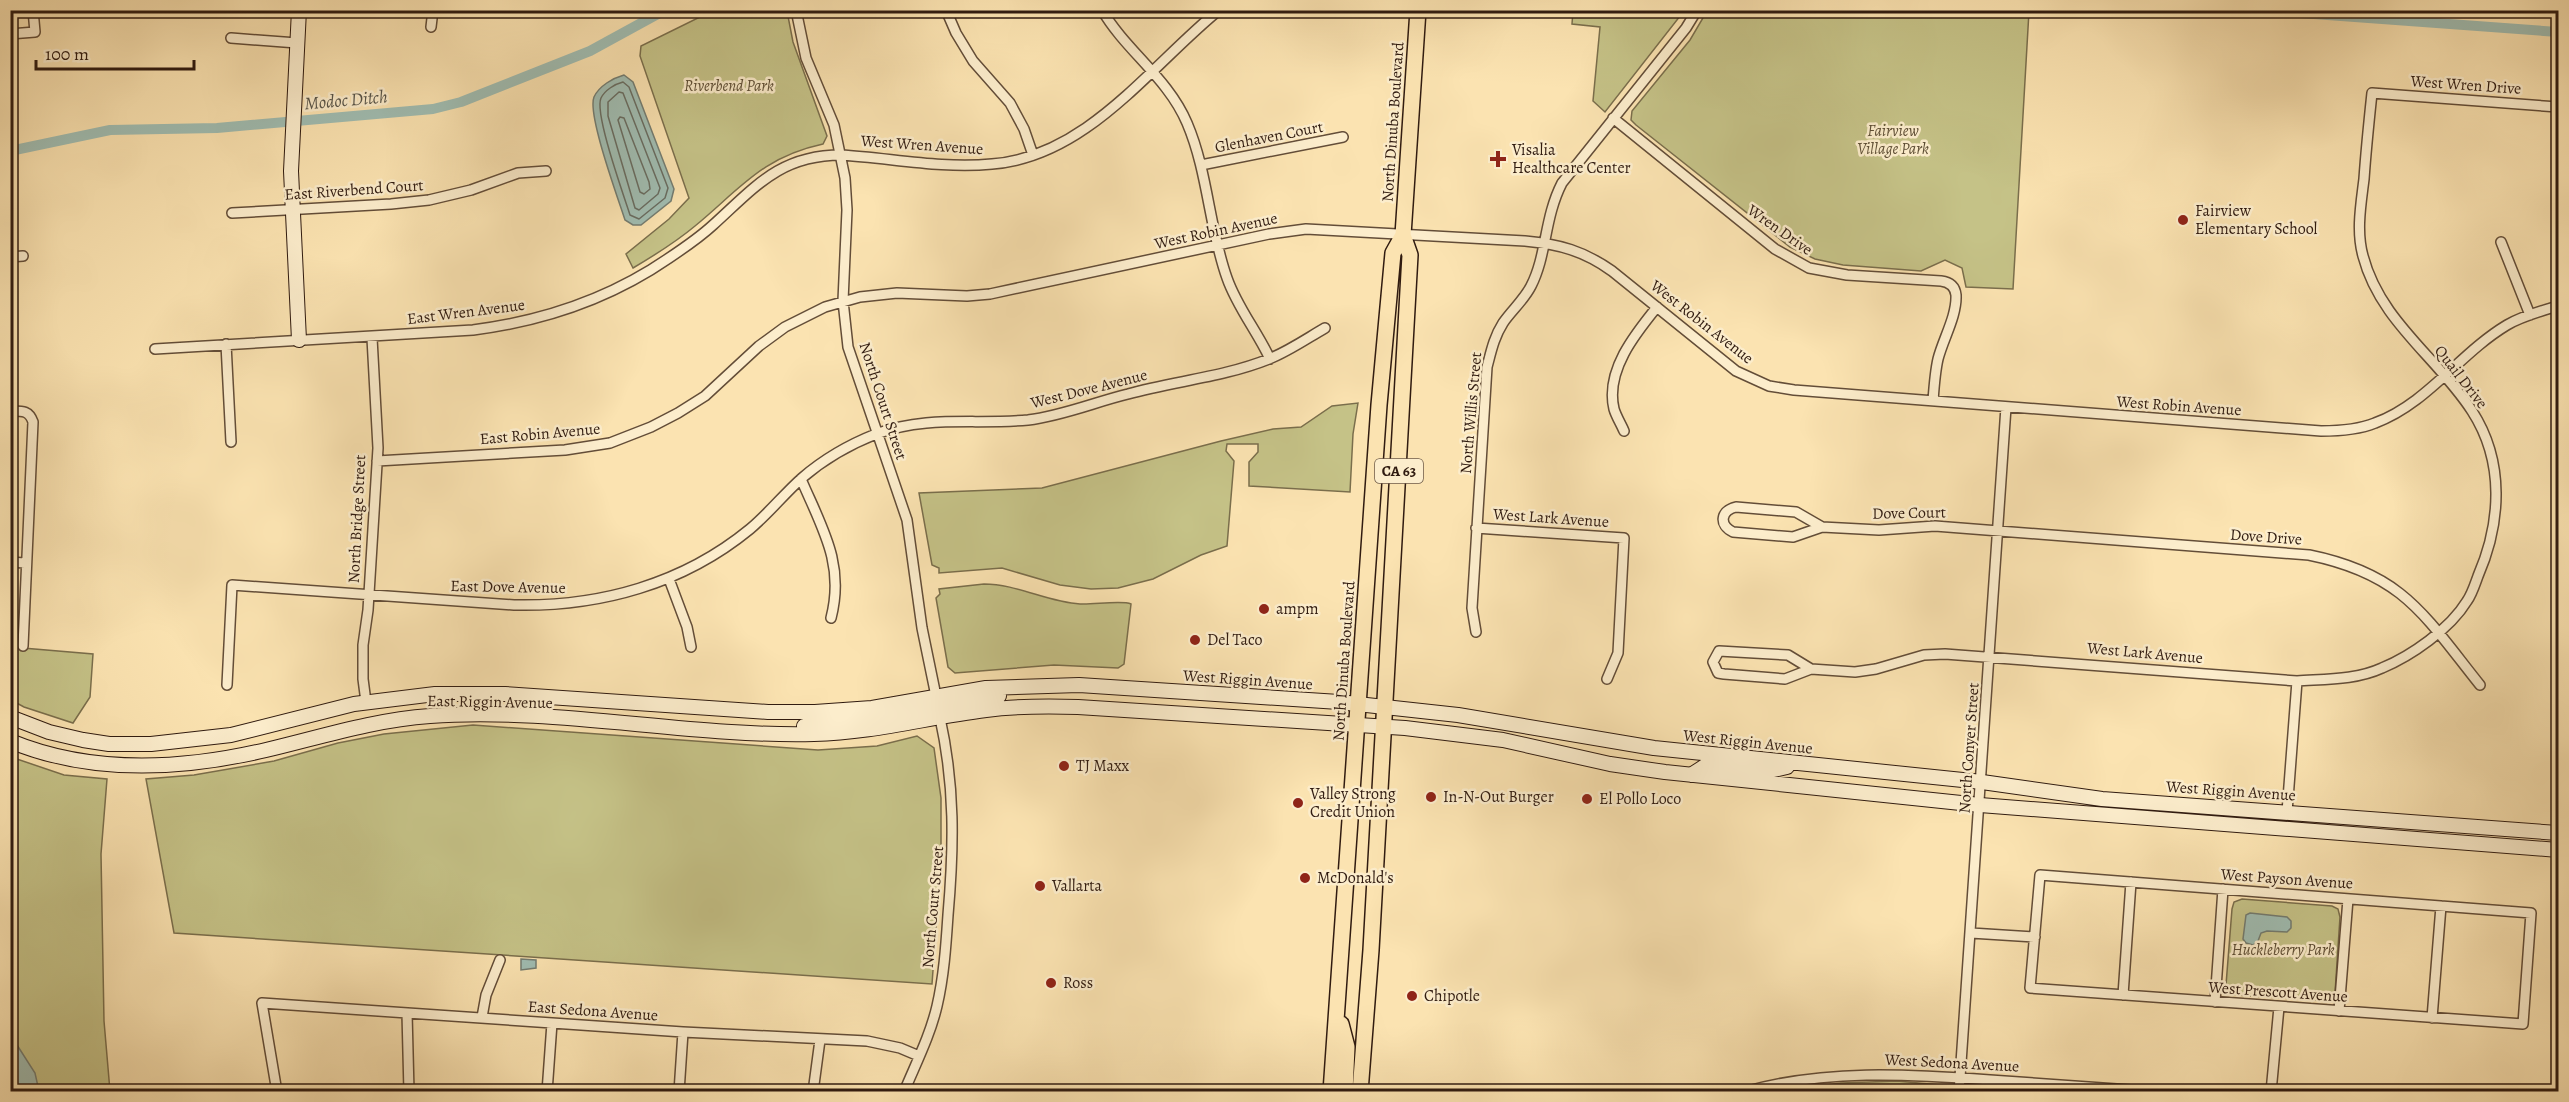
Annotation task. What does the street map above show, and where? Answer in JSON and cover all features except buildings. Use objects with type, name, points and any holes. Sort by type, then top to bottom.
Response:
[{"type":"main road","points":[[299,10],[291,136],[292,210],[299,340]]},
{"type":"main road","name":"North Dinuba Boulevard","points":[[1360,1092],[1384,727],[1410,255],[1404,235],[1418,10]]},
{"type":"main road","name":"North Dinuba Boulevard","points":[[1331,1092],[1379,405],[1393,253],[1404,235]]},
{"type":"main road","name":"West Riggin Avenue","points":[[936,696],[1009,686],[1090,686],[1359,704],[1502,721],[1654,748],[1982,782],[2102,799],[2559,833]]},
{"type":"main road","points":[[940,718],[940,711],[945,705],[962,701],[1090,686]]},
{"type":"main road","name":"East Riggin Avenue","points":[[10,717],[61,735],[94,742],[132,744],[219,737],[366,702],[423,695],[482,693],[814,712],[872,708],[936,696]]},
{"type":"main road","points":[[767,733],[799,726],[866,720],[929,710],[936,696]]},
{"type":"main road","name":"West Riggin Avenue","points":[[940,718],[1023,706],[1066,706],[1384,727],[1492,739],[1610,764],[1691,775],[1980,805],[2559,850]]},
{"type":"main road","name":"East Riggin Avenue","points":[[10,741],[70,760],[133,766],[185,764],[231,758],[343,729],[434,716],[503,716],[767,733],[849,732],[940,718]]},
{"type":"main road","points":[[132,744],[133,766]]},
{"type":"main road","points":[[1691,775],[1705,766],[1769,771],[1801,764]]},
{"type":"main road","points":[[1338,1012],[1347,1047],[1345,1092]]},
{"type":"street","points":[[10,34],[35,32],[33,10]]},
{"type":"street","points":[[431,27],[433,10]]},
{"type":"street","name":"North Court Street","points":[[796,10],[806,58],[834,125],[841,155],[847,210],[843,301],[851,360],[910,532],[922,628],[936,696]]},
{"type":"street","points":[[946,10],[956,33],[973,61],[1010,103],[1024,129],[1034,155]]},
{"type":"street","points":[[1101,10],[1118,35],[1170,93],[1187,122],[1201,165],[1219,246],[1233,294],[1270,359]]},
{"type":"street","name":"West Wren Avenue","points":[[841,155],[975,165],[1012,162],[1058,146],[1089,126],[1219,10]]},
{"type":"street","name":"North Willis Street","points":[[1476,632],[1472,608],[1476,528],[1487,367],[1493,342],[1502,324],[1531,287],[1538,269],[1550,211],[1562,183],[1686,28],[1697,10]]},
{"type":"street","points":[[231,38],[297,43]]},
{"type":"street","name":"West Wren Drive","points":[[2372,93],[2559,107]]},
{"type":"street","name":"Quail Drive","points":[[2297,681],[2347,678],[2380,669],[2411,654],[2438,632],[2467,601],[2490,549],[2498,502],[2494,462],[2472,411],[2397,323],[2379,292],[2363,256],[2360,221],[2372,93]]},
{"type":"street","name":"Wren Drive","points":[[1613,118],[1775,249],[1792,260],[1809,268],[1826,272],[1948,282],[1956,295],[1938,359],[1933,401]]},
{"type":"street","name":"Glenhaven Court","points":[[1201,165],[1343,137]]},
{"type":"street","name":"East Wren Avenue","points":[[155,349],[372,338],[494,327],[564,310],[605,294],[669,258],[712,226],[746,192],[772,173],[801,160],[826,155],[841,155]]},
{"type":"street","name":"East Riverbend Court","points":[[232,213],[429,200],[471,190],[518,173],[546,171]]},
{"type":"street","name":"West Robin Avenue","points":[[843,301],[897,293],[967,296],[990,294],[1287,231],[1306,229],[1543,243],[1574,249],[1594,258],[1736,371],[1768,386],[1794,390],[2321,431],[2349,430],[2375,424],[2395,414],[2508,324],[2559,306]]},
{"type":"street","points":[[2501,242],[2530,315]]},
{"type":"street","points":[[10,257],[22,256]]},
{"type":"street","name":"East Robin Avenue","points":[[377,461],[565,450],[620,440],[665,421],[705,396],[759,346],[785,327],[809,314],[843,301]]},
{"type":"street","points":[[1624,431],[1614,409],[1613,391],[1618,371],[1635,334],[1657,307]]},
{"type":"street","name":"West Dove Avenue","points":[[876,434],[931,421],[1004,421],[1046,417],[1132,393],[1237,370],[1270,359],[1324,328]]},
{"type":"street","name":"North Bridge Street","points":[[366,702],[362,661],[369,595],[377,461],[372,338]]},
{"type":"street","points":[[226,344],[231,442]]},
{"type":"street","name":"North Conyer Street","points":[[1959,1092],[2006,407]]},
{"type":"street","points":[[10,411],[25,411],[31,415],[33,422],[23,646]]},
{"type":"street","name":"East Dove Avenue","points":[[227,685],[232,585],[539,606],[601,600],[669,579],[730,544],[751,528],[801,479],[832,455],[876,434]]},
{"type":"street","points":[[801,479],[831,550],[836,574],[836,597],[831,618]]},
{"type":"street","name":"Dove Court","points":[[1822,526],[1793,537],[1733,532],[1726,528],[1723,514],[1728,509],[1736,507],[1796,512],[1822,526],[1879,530],[1935,526],[1998,531]]},
{"type":"street","name":"West Lark Avenue","points":[[1476,528],[1624,538],[1618,652],[1607,679]]},
{"type":"street","name":"Dove Drive","points":[[1998,531],[2309,555],[2334,560],[2359,568],[2385,581],[2406,596],[2480,685]]},
{"type":"street","points":[[10,562],[25,563]]},
{"type":"street","points":[[669,579],[687,627],[691,647]]},
{"type":"street","points":[[1726,650],[1794,657],[1811,669],[1803,670],[1791,678],[1775,678],[1718,673],[1713,662],[1719,651],[1726,650]]},
{"type":"street","name":"West Lark Avenue","points":[[1811,669],[1855,672],[1934,654],[1990,656],[2297,681]]},
{"type":"street","points":[[2287,812],[2297,681]]},
{"type":"street","name":"North Court Street","points":[[904,1092],[930,1030],[942,982],[953,853],[951,781],[940,718]]},
{"type":"street","name":"West Payson Avenue","points":[[2035,937],[2040,875],[2531,913],[2523,1024]]},
{"type":"street","points":[[2123,995],[2132,882]]},
{"type":"street","points":[[2215,1002],[2223,890]]},
{"type":"street","points":[[2339,1011],[2348,899]]},
{"type":"street","points":[[2432,1018],[2441,906]]},
{"type":"street","points":[[1971,933],[2035,937]]},
{"type":"street","name":"West Prescott Avenue","points":[[2035,937],[2031,988],[2523,1024]]},
{"type":"street","points":[[482,1017],[486,995],[500,960]]},
{"type":"street","name":"East Sedona Avenue","points":[[277,1092],[262,1003],[683,1032],[867,1041],[900,1048],[919,1056]]},
{"type":"street","points":[[2271,1092],[2279,1007]]},
{"type":"street","points":[[407,1013],[409,1092]]},
{"type":"street","points":[[547,1092],[552,1023]]},
{"type":"street","points":[[678,1092],[683,1032]]},
{"type":"street","points":[[813,1092],[820,1040]]},
{"type":"street","name":"West Sedona Avenue","points":[[1744,1092],[1767,1085],[1836,1075],[1893,1073],[2159,1092]]},
{"type":"green space","points":[[1573,10],[1684,11],[1605,112],[1593,101],[1600,27],[1572,24]]},
{"type":"green space","name":"Riverbend Park","points":[[712,11],[787,11],[793,42],[827,136],[823,144],[784,157],[753,176],[695,226],[633,268],[626,254],[669,219],[689,198],[640,56],[641,46]]},
{"type":"green space","name":"Fairview Village Park","points":[[1707,11],[2029,11],[2013,289],[1966,287],[1962,268],[1945,260],[1921,271],[1843,265],[1815,259],[1790,247],[1636,125],[1631,120],[1632,111],[1690,40]]},
{"type":"green space","points":[[1358,403],[1353,434],[1350,492],[1249,486],[1249,462],[1258,452],[1258,444],[1227,444],[1226,451],[1234,461],[1227,546],[1201,555],[1153,579],[1118,588],[1091,589],[1060,585],[1002,568],[939,573],[939,568],[932,565],[919,493],[1042,488],[1221,441],[1273,429],[1301,427],[1332,406]]},
{"type":"green space","points":[[984,584],[1008,587],[1068,603],[1121,602],[1131,604],[1124,664],[1118,668],[1054,665],[955,673],[948,667],[936,598],[940,594],[939,589]]},
{"type":"green space","points":[[11,647],[93,654],[90,697],[73,723],[24,707],[11,700]]},
{"type":"green space","points":[[473,725],[818,750],[877,746],[917,736],[934,748],[941,798],[941,860],[932,984],[174,933],[146,779],[194,775],[274,761],[338,743],[384,734]]},
{"type":"green space","points":[[11,757],[64,775],[107,779],[101,854],[104,1021],[110,1091],[11,1092]]},
{"type":"green space","name":"Huckleberry Park","points":[[2242,899],[2332,906],[2338,909],[2340,917],[2335,993],[2332,999],[2326,1001],[2236,995],[2228,992],[2226,985],[2232,909],[2234,902]]},
{"type":"green space","points":[[1897,1081],[1940,1085],[1947,1091],[1781,1091],[1841,1083]]},
{"type":"water","points":[[624,75],[633,82],[674,189],[671,201],[641,225],[633,225],[625,220],[599,138],[593,106],[594,97],[599,89],[611,80]]},
{"type":"water","points":[[2250,913],[2287,917],[2291,921],[2291,928],[2287,932],[2261,933],[2258,941],[2253,945],[2246,943],[2243,939],[2246,915]]},
{"type":"water","points":[[521,959],[536,960],[536,968],[521,970]]},
{"type":"water","points":[[10,1034],[35,1073],[39,1091],[11,1091]]},
{"type":"waterway","name":"Modoc Ditch","points":[[10,151],[110,130],[217,128],[433,109],[461,102],[590,51],[665,10]]},
{"type":"waterway","name":"Modoc Ditch","points":[[2259,10],[2558,32]]},
{"type":"place","name":"Visalia Healthcare Center","points":[[1498,159]]},
{"type":"place","name":"Fairview Elementary School","points":[[2183,220]]},
{"type":"place","name":"ampm","points":[[1264,609]]},
{"type":"place","name":"Del Taco","points":[[1195,640]]},
{"type":"place","name":"TJ Maxx","points":[[1064,766]]},
{"type":"place","name":"In-N-Out Burger","points":[[1431,797]]},
{"type":"place","name":"El Pollo Loco","points":[[1587,799]]},
{"type":"place","name":"Valley Strong Credit Union","points":[[1298,803]]},
{"type":"place","name":"McDonald's","points":[[1305,878]]},
{"type":"place","name":"Vallarta","points":[[1040,886]]},
{"type":"place","name":"Ross","points":[[1051,983]]},
{"type":"place","name":"Chipotle","points":[[1412,996]]}]
